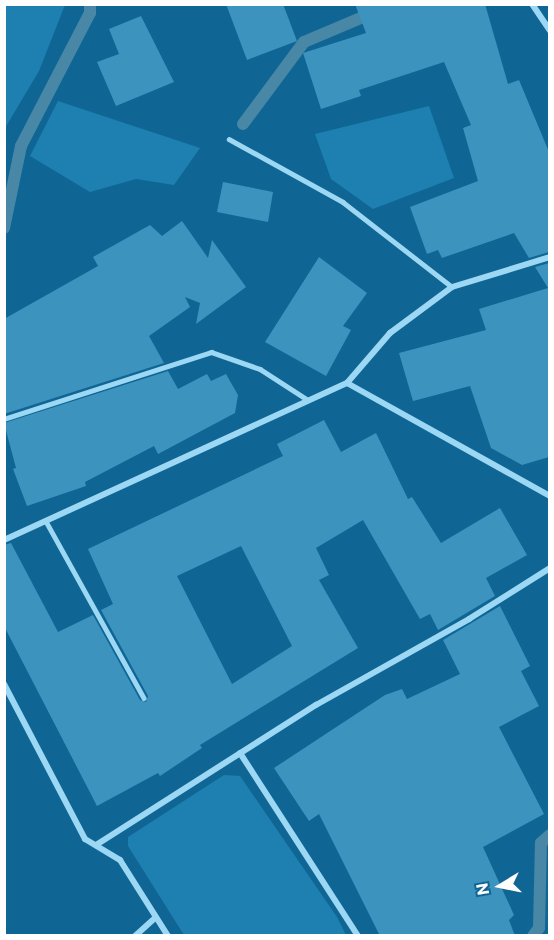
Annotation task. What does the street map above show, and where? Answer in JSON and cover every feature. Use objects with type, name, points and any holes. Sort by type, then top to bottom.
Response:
[{"type":"street","points":[[532,4],[549,31]]},
{"type":"street","points":[[4,540],[47,523],[347,383],[390,333],[452,287],[549,256]]},
{"type":"street","points":[[347,383],[549,496]]},
{"type":"street","points":[[96,845],[240,753],[549,568]]},
{"type":"street","points":[[4,684],[84,839],[120,860],[168,936]]},
{"type":"street","points":[[240,753],[358,936]]},
{"type":"street","points":[[135,936],[156,917]]},
{"type":"lane","points":[[229,139],[343,202],[452,287]]},
{"type":"lane","points":[[4,419],[211,352],[260,369],[308,400]]},
{"type":"lane","points":[[47,523],[144,698]]},
{"type":"shaded area","points":[[5,4],[65,5],[39,71],[5,128]]},
{"type":"shaded area","points":[[58,101],[200,148],[174,185],[136,179],[90,192],[30,156]]},
{"type":"shaded area","points":[[429,106],[454,178],[373,209],[331,179],[315,134]]},
{"type":"shaded area","points":[[224,775],[240,776],[337,917],[346,935],[184,935],[128,846],[128,837]]},
{"type":"building","points":[[226,4],[283,4],[297,41],[247,60]]},
{"type":"building","points":[[355,4],[485,4],[508,84],[519,80],[549,152],[549,252],[529,258],[514,233],[442,258],[438,250],[427,254],[410,207],[478,181],[463,128],[471,125],[444,62],[359,90],[361,96],[321,109],[303,53],[366,33]]},
{"type":"building","points":[[141,16],[174,82],[116,106],[97,62],[119,54],[109,29]]},
{"type":"building","points":[[223,182],[273,192],[268,222],[217,212]]},
{"type":"building","points":[[182,221],[208,258],[212,240],[246,287],[196,324],[200,303],[185,297],[190,307],[149,336],[164,363],[4,414],[4,319],[98,266],[93,257],[150,225],[162,236]]},
{"type":"building","points":[[319,257],[367,293],[343,326],[351,330],[326,376],[265,342]]},
{"type":"building","points":[[549,263],[549,457],[522,465],[491,448],[470,386],[413,401],[399,353],[486,330],[479,309],[548,288],[535,267]]},
{"type":"building","points":[[168,371],[178,389],[207,374],[211,381],[226,374],[238,395],[235,413],[158,454],[154,446],[85,482],[86,486],[27,506],[13,469],[16,468],[4,423]]},
{"type":"building","points":[[324,420],[341,452],[376,433],[408,499],[412,497],[441,543],[500,508],[527,555],[486,578],[495,596],[438,630],[430,614],[420,619],[363,520],[316,548],[329,575],[319,580],[358,648],[200,745],[202,748],[160,776],[158,773],[97,806],[4,626],[4,545],[11,543],[58,632],[93,615],[140,700],[146,702],[148,696],[101,610],[113,604],[88,549],[283,456],[277,444]],"holes":[[[241,546],[292,646],[232,684],[177,576]]]},
{"type":"building","points":[[500,606],[530,666],[521,671],[539,706],[499,727],[544,814],[483,847],[514,915],[509,920],[515,936],[380,936],[319,814],[309,821],[274,768],[385,695],[402,689],[407,699],[460,674],[443,640]]},
{"type":"waterway","points":[[4,228],[21,146],[90,13],[90,4]]},
{"type":"waterway","points":[[243,124],[304,42],[375,12]]},
{"type":"waterway","points":[[533,936],[539,928],[541,843],[550,835]]}]
